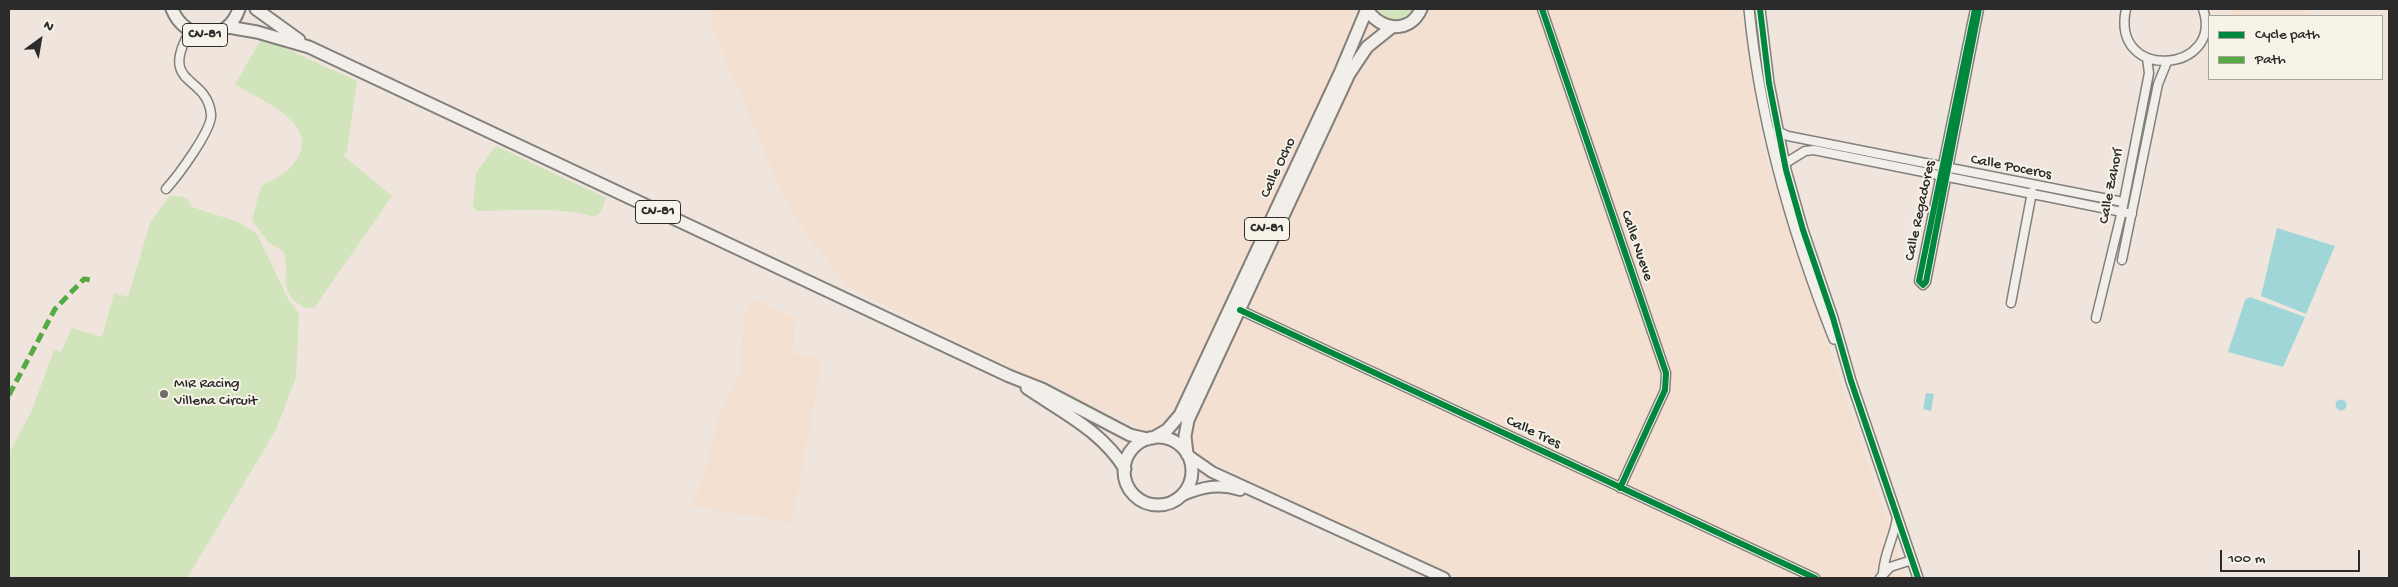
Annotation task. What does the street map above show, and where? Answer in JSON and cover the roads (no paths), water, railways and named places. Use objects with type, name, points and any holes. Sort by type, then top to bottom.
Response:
[{"type":"main road","name":"CV-81","points":[[172,9],[175,18],[190,31],[209,35],[228,27],[257,32],[309,47],[1009,376],[1042,389],[1130,435],[1169,439],[1188,455],[1192,471],[1191,479],[1183,495],[1165,504],[1145,502],[1130,489],[1125,469],[1109,446],[1091,431],[1009,376]]},
{"type":"main road","name":"CV-81","points":[[228,27],[238,9]]},
{"type":"main road","name":"CV-81","points":[[256,9],[309,47]]},
{"type":"main road","name":"CV-81","points":[[1367,9],[1377,21],[1392,27],[1407,24],[1420,12],[1430,9]]},
{"type":"main road","name":"Calle Ocho","points":[[1151,438],[1167,430],[1180,415],[1341,71],[1367,9]]},
{"type":"main road","name":"Calle Ocho","points":[[1188,455],[1186,426],[1349,74],[1366,48],[1392,27]]},
{"type":"main road","name":"CV-81","points":[[1125,469],[1132,450],[1151,438]]},
{"type":"main road","points":[[1188,455],[1212,472],[1444,578]]},
{"type":"main road","points":[[1183,495],[1199,488],[1224,486],[1302,512]]},
{"type":"street","name":"Calle Nueve","points":[[1542,9],[1666,373],[1665,390],[1620,488]]},
{"type":"street","points":[[1749,9],[1769,127],[1788,208],[1814,288],[1851,381],[1918,578]]},
{"type":"street","points":[[1760,9],[1768,82],[1784,164],[1851,381]]},
{"type":"street","name":"Calle Regadores","points":[[1975,9],[1944,171],[1926,282],[1922,285],[1919,281],[1944,171],[1979,9]]},
{"type":"street","points":[[2119,9],[2130,42],[2147,58],[2167,62],[2186,56],[2202,39],[2205,27],[2203,9]]},
{"type":"street","points":[[2124,20],[2126,9]]},
{"type":"street","points":[[166,189],[180,175],[207,131],[212,116],[209,105],[182,73],[178,64],[181,47],[190,31]]},
{"type":"street","name":"Calle Zahorí","points":[[2096,318],[2122,211],[2148,73],[2147,58]]},
{"type":"street","name":"Calle Zahorí","points":[[2122,260],[2158,84],[2167,62]]},
{"type":"street","name":"Calle Poceros","points":[[1777,132],[2132,214]]},
{"type":"street","name":"Calle Poceros","points":[[1784,164],[1805,151],[1814,150],[2123,202]]},
{"type":"street","points":[[2011,303],[2032,192]]},
{"type":"street","name":"Calle Tres","points":[[1240,310],[1815,578]]},
{"type":"street","points":[[1882,576],[1886,557],[1894,536],[1897,514]]},
{"type":"street","points":[[1882,576],[1890,567],[1912,560]]},
{"type":"water","points":[[2277,228],[2335,246],[2306,314],[2261,296]]},
{"type":"water","points":[[2250,297],[2305,317],[2283,367],[2228,352],[2245,300]]},
{"type":"water","points":[[1926,393],[1934,394],[1931,411],[1923,409]]},
{"type":"water","points":[[2341,399],[2347,405],[2341,411],[2335,405]]},
{"type":"place","name":"MIR Racing Villena Circuit","points":[[164,394]]}]
